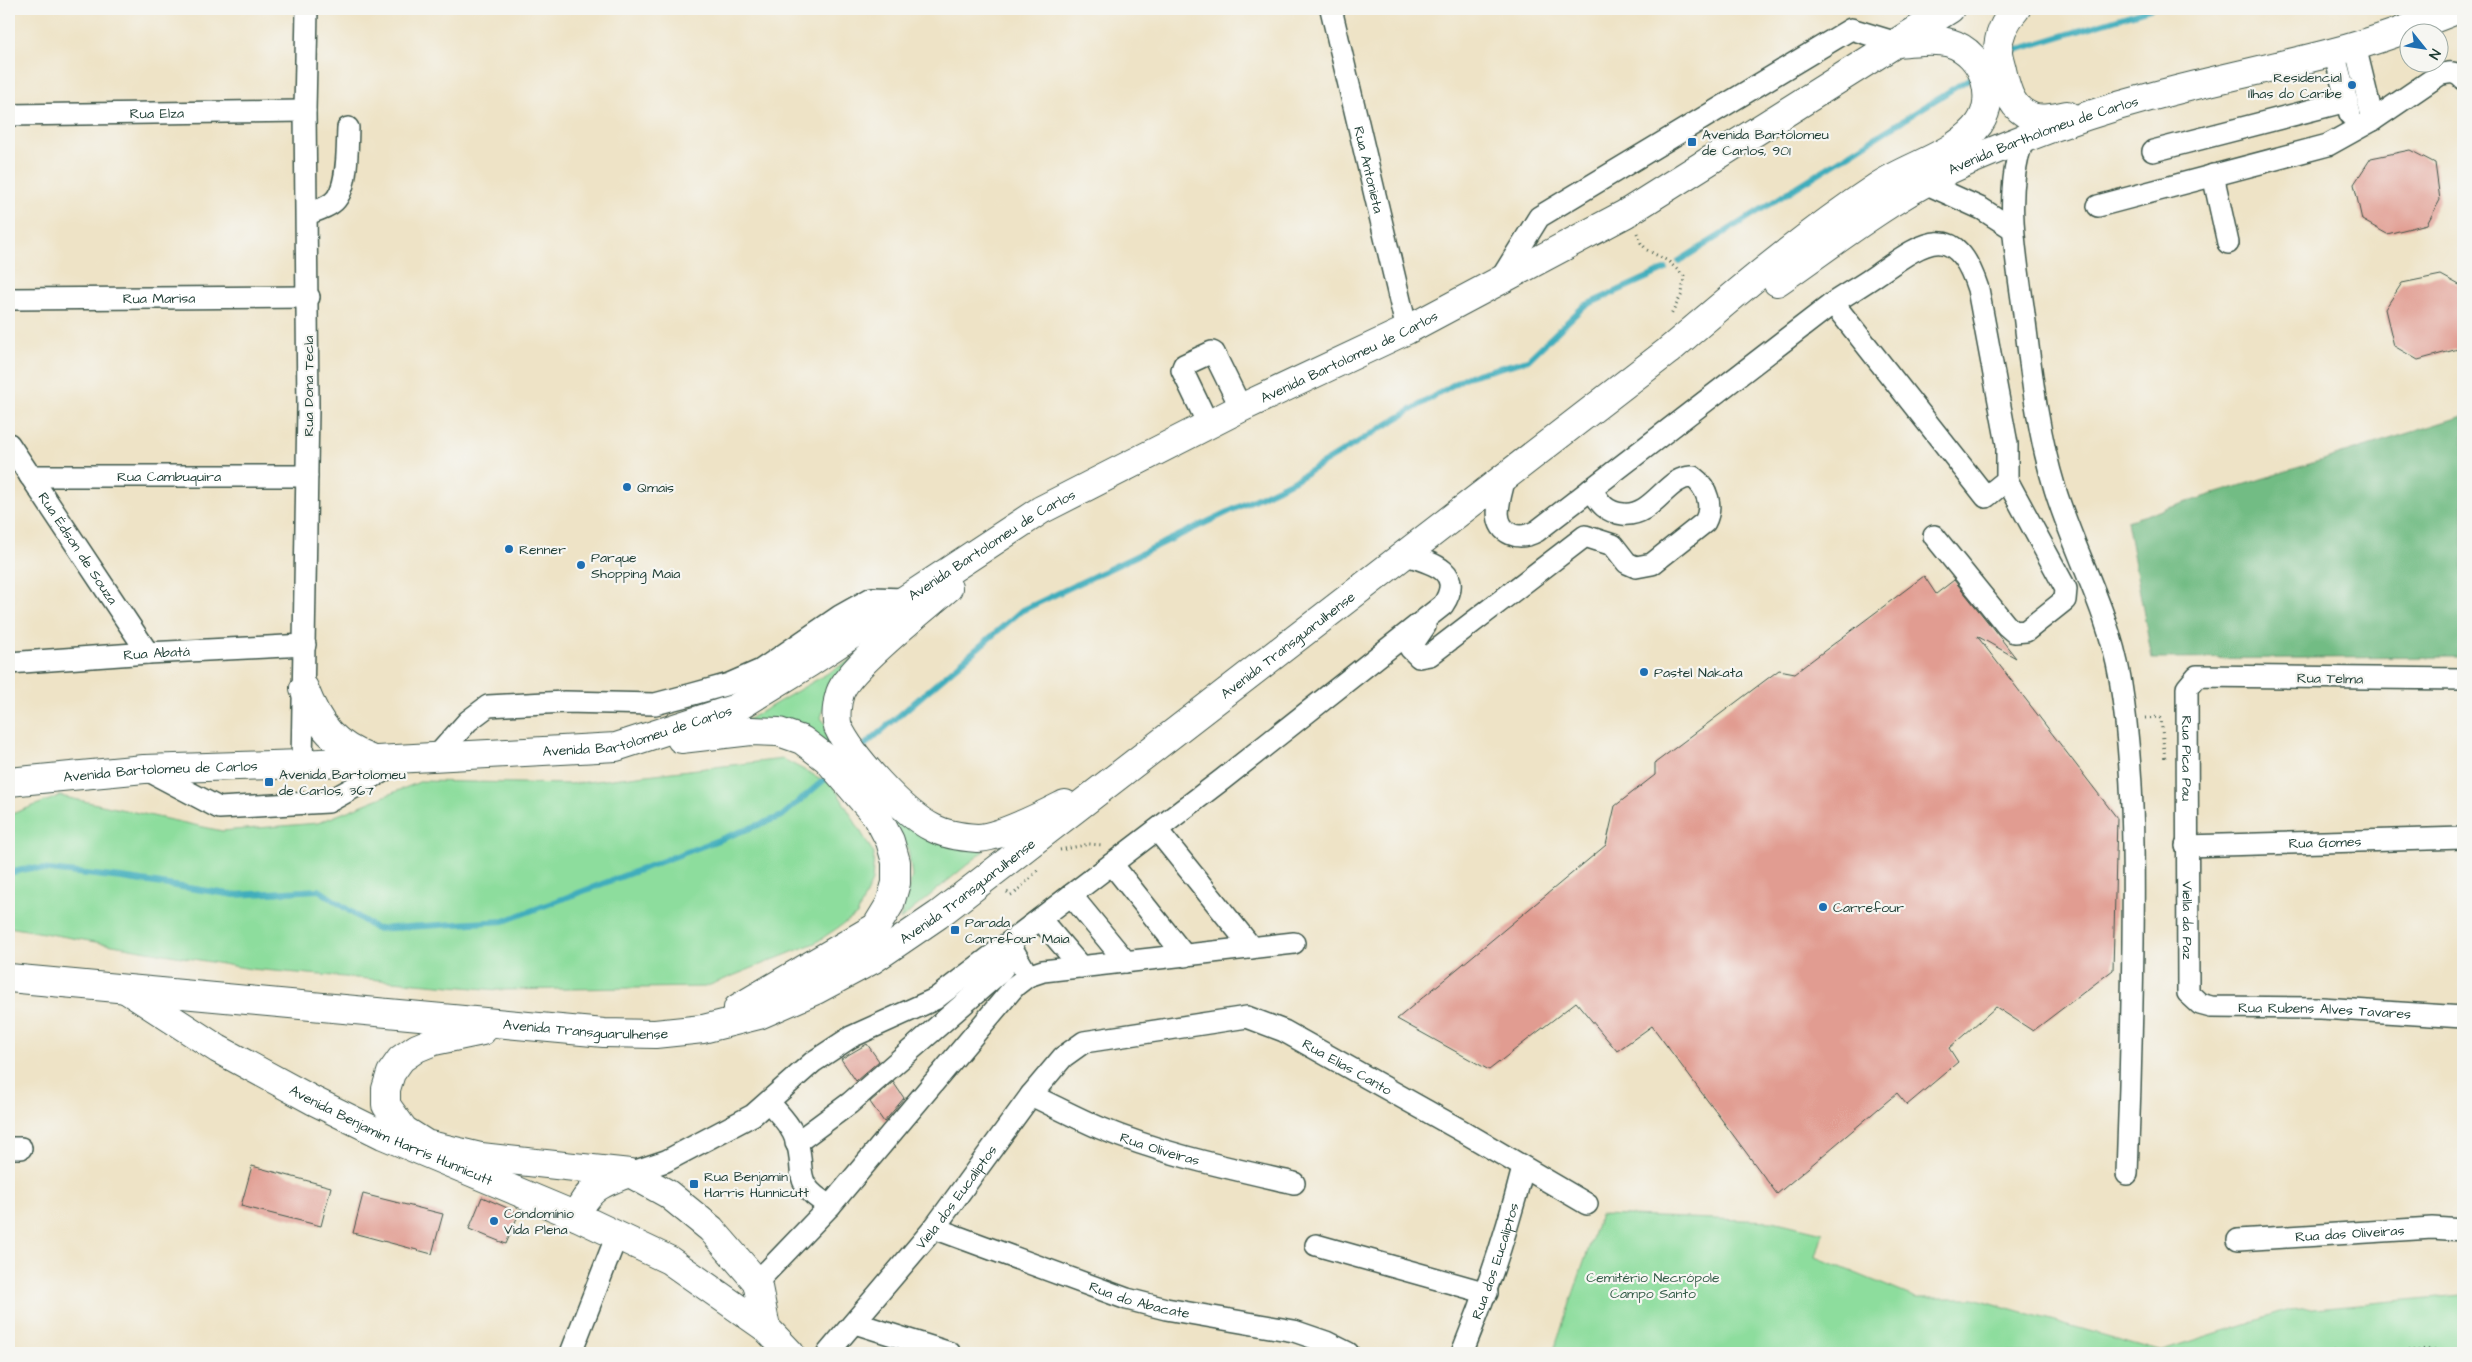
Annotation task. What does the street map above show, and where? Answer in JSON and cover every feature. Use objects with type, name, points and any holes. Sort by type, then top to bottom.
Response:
[{"type":"main road","points":[[1897,43],[1950,9]]},
{"type":"main road","points":[[2016,9],[2007,19],[2001,34],[1998,51],[2008,94],[2015,106],[2033,117],[2046,119],[2106,110]]},
{"type":"main road","name":"Avenida Bartholomeu de Carlos","points":[[1668,351],[1770,287],[1874,214],[1925,183],[1968,161],[2106,110],[2202,83],[2345,49],[2459,9]]},
{"type":"main road","points":[[1668,351],[1762,272],[1824,224],[1879,186],[1948,149],[1975,129],[1984,117],[1988,100],[1983,72],[1975,60],[1961,48],[1950,43],[1935,41],[1897,43]]},
{"type":"main road","name":"Avenida Bartolomeu de Carlos","points":[[9,782],[144,769],[375,761],[616,747],[736,708],[906,600],[1041,510],[1208,424],[1406,330],[1625,214],[1897,43]]},
{"type":"main road","name":"Avenida Transguarulhense","points":[[122,987],[220,999],[604,1033],[655,1034],[703,1030],[759,1015],[816,990],[872,960],[996,872],[1403,554],[1668,351]]},
{"type":"main road","points":[[1041,510],[863,662],[840,691],[837,708],[838,726],[858,756],[890,795],[920,820],[950,835],[979,838],[993,835],[1058,808],[1096,787],[1148,754]]},
{"type":"main road","points":[[304,688],[321,724],[332,737],[352,751],[375,761]]},
{"type":"main road","points":[[616,747],[751,731],[779,732],[802,740],[827,759],[878,818],[890,841],[896,862],[896,883],[890,904],[876,927],[703,1030]]},
{"type":"main road","name":"Avenida Benjamim Harris Hunnicutt","points":[[9,978],[122,987],[218,1049],[314,1101],[384,1135],[576,1216],[669,1260],[766,1328],[790,1353]]},
{"type":"main road","name":"Avenida Benjamim Harris Hunnicutt","points":[[508,1025],[434,1041],[417,1048],[401,1059],[391,1073],[386,1090],[386,1105],[393,1117],[404,1130],[426,1144],[442,1149],[481,1157],[630,1173],[668,1194],[711,1228],[757,1282],[766,1328]]},
{"type":"main road","points":[[576,1216],[584,1198],[592,1190],[602,1183],[630,1173]]},
{"type":"main road","points":[[669,1260],[723,1285],[738,1287],[757,1282]]},
{"type":"street","name":"Rua Dona Tecla","points":[[302,764],[309,297],[305,112],[307,9]]},
{"type":"street","name":"Rua Antonieta","points":[[1331,9],[1406,330]]},
{"type":"street","points":[[1500,280],[1539,217],[1843,34],[1852,29],[1897,43]]},
{"type":"street","points":[[2345,49],[2347,101],[2355,131]]},
{"type":"street","points":[[2345,49],[2373,120]]},
{"type":"street","points":[[2098,206],[2328,145],[2373,120],[2439,75],[2450,72],[2460,75],[2463,79]]},
{"type":"street","points":[[2153,152],[2347,101]]},
{"type":"street","name":"Rua Elza","points":[[9,115],[305,112]]},
{"type":"street","points":[[307,214],[333,203],[339,196],[345,179],[348,128]]},
{"type":"street","points":[[2023,140],[2015,161],[2013,229],[2039,430],[2055,490],[2109,626],[2120,679],[2129,759],[2134,844],[2131,1072],[2127,1174]]},
{"type":"street","points":[[2213,175],[2228,244]]},
{"type":"street","points":[[1925,183],[1982,209],[2013,229]]},
{"type":"street","points":[[1505,477],[1498,512],[1500,524],[1506,532],[1516,537],[1528,536],[1834,303],[1897,260],[1929,242],[1941,244],[1957,251],[1971,268],[1978,289],[2007,444],[2007,472],[2066,589],[2065,600],[2026,632],[2014,632],[2006,625],[1934,536]]},
{"type":"street","name":"Rua Marisa","points":[[9,299],[309,297]]},
{"type":"street","points":[[1834,303],[1986,497],[2007,472]]},
{"type":"street","points":[[1208,424],[1182,370],[1184,366],[1212,352],[1241,408]]},
{"type":"street","name":"Rua Édson de Souza","points":[[9,444],[148,653]]},
{"type":"street","name":"Rua Cambuquira","points":[[30,476],[307,476]]},
{"type":"street","points":[[1403,554],[1432,563],[1446,573],[1451,585],[1449,596],[1417,634],[1410,648],[1419,657],[1430,655],[1585,536],[1613,545],[1627,563],[1636,567],[1652,564],[1705,522],[1710,513],[1710,503],[1693,477],[1680,479],[1649,507],[1630,514],[1616,513],[1603,508],[1591,489]]},
{"type":"street","points":[[436,756],[468,721],[488,706],[565,702],[655,704],[729,684],[761,670],[840,616],[872,598],[906,600]]},
{"type":"street","points":[[630,1173],[666,1161],[753,1115],[813,1062],[851,1037],[935,999],[1071,895],[1112,855],[1156,830],[1443,605]]},
{"type":"street","name":"Rua Abatá","points":[[9,663],[148,653],[305,645]]},
{"type":"street","name":"Rua Telma","points":[[2197,676],[2463,680]]},
{"type":"street","name":"Rua Pica Pau","points":[[2186,846],[2187,688],[2197,676]]},
{"type":"street","points":[[144,769],[218,808],[328,802],[406,759]]},
{"type":"street","points":[[1156,830],[1252,948]]},
{"type":"street","name":"Rua Gomes","points":[[2186,846],[2463,838]]},
{"type":"street","name":"Viella da Paz","points":[[2186,846],[2188,993]]},
{"type":"street","points":[[1112,855],[1185,956]]},
{"type":"street","points":[[1071,895],[1126,962]]},
{"type":"street","points":[[1040,919],[1081,967]]},
{"type":"street","points":[[1009,943],[1028,976]]},
{"type":"street","points":[[796,1143],[850,1103],[999,973],[1003,968],[1009,943]]},
{"type":"street","points":[[757,1282],[830,1206],[1014,986],[1028,976],[1044,971],[1294,943]]},
{"type":"street","name":"Rua Rubens Alves Tavares","points":[[2188,993],[2200,1004],[2211,1007],[2321,1008],[2463,1017]]},
{"type":"street","name":"Rua Elias Canto","points":[[1084,1042],[1247,1017],[1284,1031],[1588,1204]]},
{"type":"street","name":"Viela dos Eucaliptos","points":[[828,1353],[856,1323],[934,1228],[1032,1095],[1063,1057],[1084,1042]]},
{"type":"street","name":"Rua Oliveiras","points":[[1032,1095],[1099,1128],[1138,1142],[1215,1164],[1294,1183]]},
{"type":"street","points":[[768,1102],[788,1126],[796,1143],[805,1187],[818,1199],[830,1206]]},
{"type":"street","name":"Rua dos Eucaliptos","points":[[1462,1353],[1487,1293],[1510,1221],[1523,1168]]},
{"type":"street","name":"Rua do Abacate","points":[[934,1228],[1127,1299],[1166,1310],[1262,1324],[1294,1331],[1326,1342],[1348,1353]]},
{"type":"street","name":"Rua das Oliveiras","points":[[2238,1240],[2432,1228],[2463,1230]]},
{"type":"street","points":[[571,1353],[617,1235]]},
{"type":"street","points":[[1316,1244],[1487,1293]]},
{"type":"street","points":[[856,1323],[950,1353]]},
{"type":"path","points":[[1625,214],[1647,250],[1668,261],[1684,276],[1682,294],[1668,323]]},
{"type":"path","points":[[1053,856],[1060,850],[1077,845],[1112,855]]},
{"type":"path","points":[[2323,1353],[2363,1350],[2463,1351]]},
{"type":"green space","points":[[2463,416],[2463,657],[2152,659],[2127,521]]},
{"type":"green space","points":[[854,658],[831,685],[821,718],[893,807],[920,828],[984,851],[900,920],[912,876],[908,848],[888,813],[812,729],[779,722],[737,726]]},
{"type":"green space","points":[[783,759],[833,785],[874,854],[872,881],[857,915],[815,943],[705,987],[498,990],[251,969],[9,927],[9,815],[60,796],[222,831],[318,823],[422,781],[570,784]]},
{"type":"green space","name":"Cemitério Necrópole Campo Santo","points":[[1600,1215],[1773,1221],[1823,1233],[1816,1257],[1916,1298],[1974,1298],[2159,1351],[2290,1310],[2463,1295],[2463,1353],[1553,1353]]},
{"type":"building","points":[[2410,150],[2435,163],[2440,200],[2427,224],[2387,234],[2362,220],[2354,184],[2371,158]]},
{"type":"building","points":[[2441,275],[2463,287],[2463,341],[2458,349],[2418,360],[2394,346],[2385,309],[2402,283]]},
{"type":"building","name":"Carrefour","points":[[1924,576],[1936,594],[1954,580],[1987,621],[2016,658],[1977,636],[2117,818],[2113,970],[2033,1031],[1996,1007],[1949,1048],[1958,1062],[1907,1105],[1897,1093],[1777,1194],[1652,1026],[1617,1051],[1576,1002],[1489,1070],[1397,1019],[1606,845],[1615,806],[1655,775],[1655,763],[1779,670],[1795,673]]},
{"type":"building","points":[[867,1044],[879,1061],[856,1081],[841,1059]]},
{"type":"building","points":[[893,1082],[904,1098],[884,1122],[870,1102]]},
{"type":"building","points":[[252,1166],[331,1187],[321,1226],[241,1206]]},
{"type":"building","points":[[363,1194],[443,1214],[432,1254],[353,1233]]},
{"type":"building","name":"Condomínio Vida Plena","points":[[482,1197],[519,1213],[506,1244],[469,1229]]},
{"type":"waterway","points":[[2006,55],[2013,51],[2150,9]]},
{"type":"waterway","points":[[1679,261],[1975,75]]},
{"type":"waterway","points":[[859,750],[1021,611],[1295,480],[1466,377],[1528,360],[1584,306],[1666,269]]},
{"type":"waterway","points":[[9,873],[31,868],[122,878],[235,895],[319,890],[376,929],[504,921],[782,816],[832,773]]},
{"type":"place","name":"Residencial Ilhas do Caribe","points":[[2352,85]]},
{"type":"place","name":"Avenida Bartolomeu de Carlos, 901","points":[[1692,142]]},
{"type":"place","name":"Qmais","points":[[627,487]]},
{"type":"place","name":"Renner","points":[[509,549]]},
{"type":"place","name":"Parque Shopping Maia","points":[[581,565]]},
{"type":"place","name":"Pastel Nakata","points":[[1644,672]]},
{"type":"place","name":"Avenida Bartolomeu de Carlos, 367","points":[[269,782]]},
{"type":"place","name":"Carrefour","points":[[1823,907]]},
{"type":"place","name":"Parada Carrefour Maia","points":[[955,930]]},
{"type":"place","name":"Rua Benjamin Harris Hunnicutt","points":[[694,1184]]},
{"type":"place","name":"Condomínio Vida Plena","points":[[494,1221]]}]
